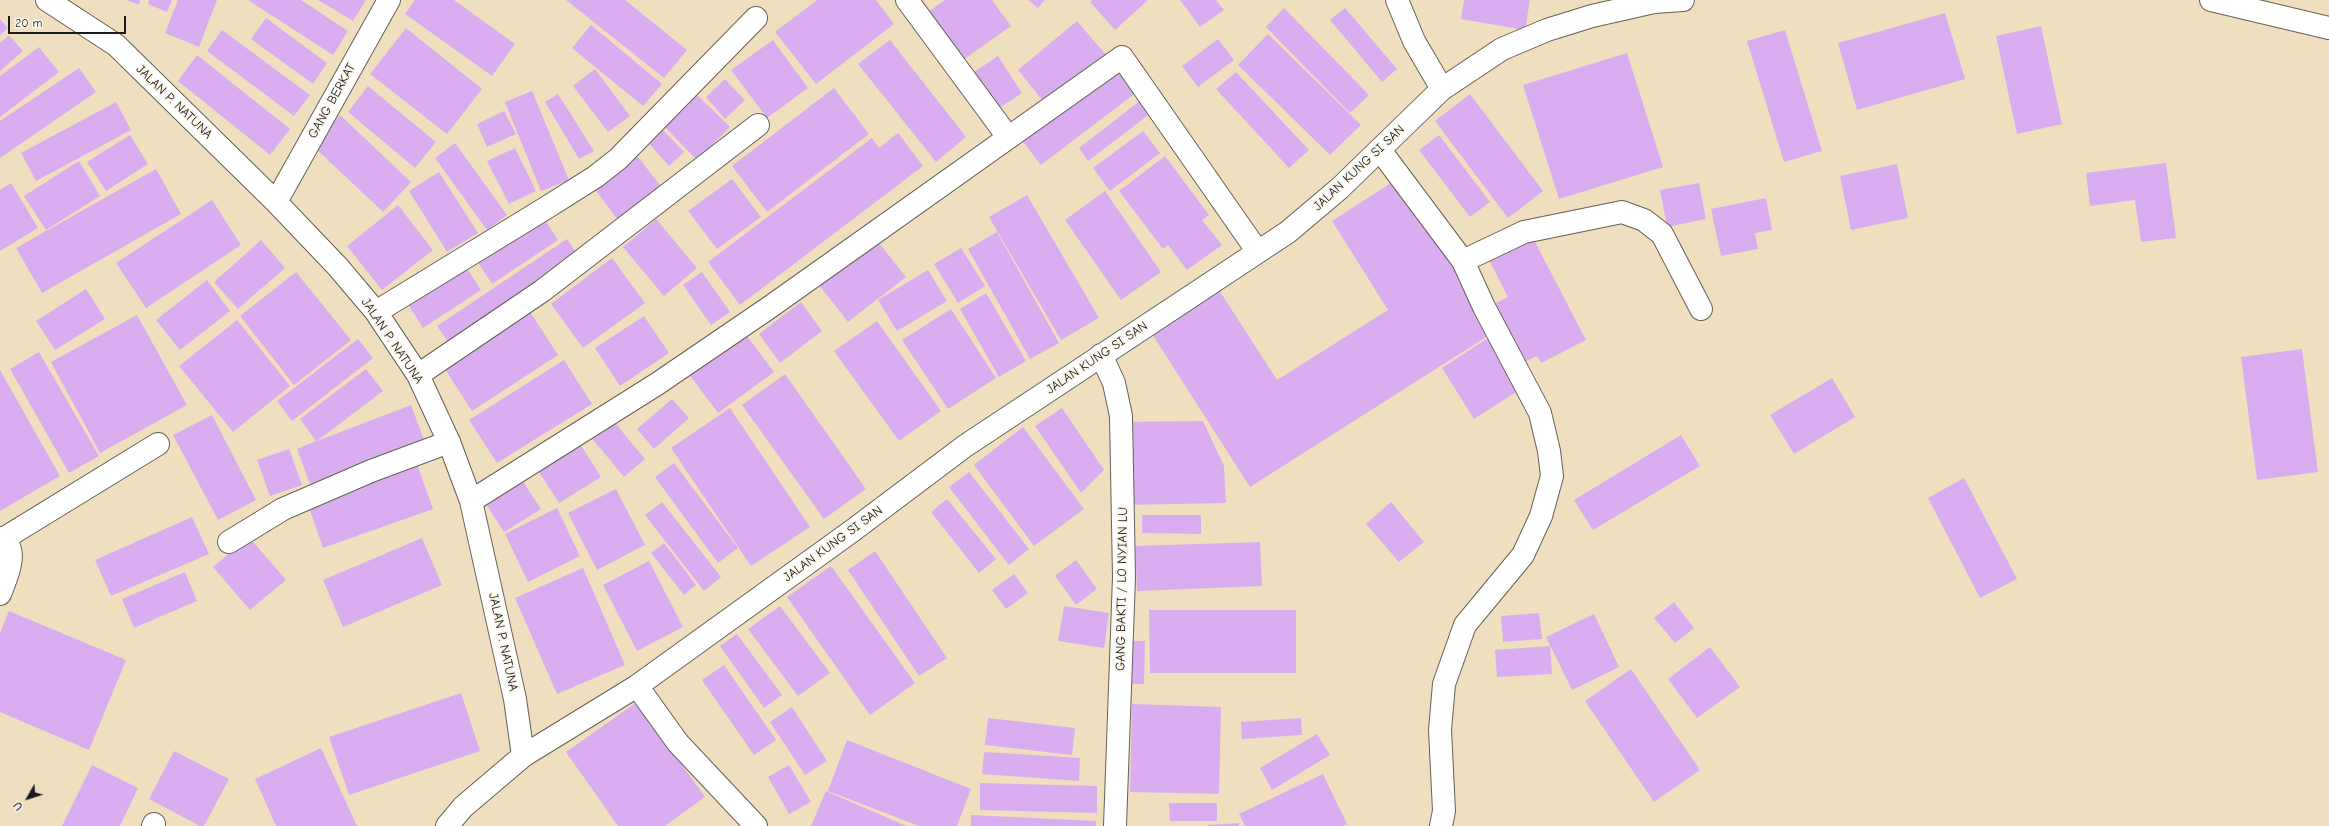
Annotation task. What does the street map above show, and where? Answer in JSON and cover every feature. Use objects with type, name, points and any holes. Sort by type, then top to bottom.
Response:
[{"type":"street","name":"JALAN P. NATUNA","points":[[47,0],[116,45],[276,202],[338,267],[376,312],[418,375],[449,442],[471,501],[515,699],[523,756]]},
{"type":"street","name":"GANG BERKAT","points":[[276,202],[389,0]]},
{"type":"street","points":[[907,0],[1008,137]]},
{"type":"street","points":[[1397,0],[1414,41],[1442,89]]},
{"type":"street","name":"JALAN KUNG SI SAN","points":[[447,826],[463,807],[523,756],[637,686],[965,446],[1288,232],[1380,150],[1442,89],[1502,49],[1547,30],[1592,16],[1654,2],[1683,0]]},
{"type":"street","points":[[2211,0],[2329,28]]},
{"type":"street","points":[[376,312],[595,177],[618,159],[756,18]]},
{"type":"street","points":[[471,501],[663,380],[770,307],[1122,57],[1258,252]]},
{"type":"street","points":[[418,375],[542,291],[758,125]]},
{"type":"street","points":[[1380,150],[1463,261],[1487,314],[1540,413],[1549,451],[1552,476],[1541,516],[1523,555],[1465,625],[1444,684],[1440,730],[1444,811],[1441,826]]},
{"type":"street","points":[[1463,261],[1524,232],[1622,212],[1644,220],[1662,234],[1701,309]]},
{"type":"street","name":"GANG BAKTI / LO NYIAN LU","points":[[1101,355],[1114,383],[1121,416],[1124,577],[1115,826]]},
{"type":"street","points":[[229,542],[283,509],[371,471],[449,442]]},
{"type":"street","points":[[0,594],[12,562],[10,551],[1,538],[158,444]]},
{"type":"street","points":[[637,686],[678,743],[756,826]]},
{"type":"building","points":[[127,0],[140,0],[139,5]]},
{"type":"building","points":[[149,0],[172,0],[167,12],[148,4]]},
{"type":"building","points":[[178,0],[217,0],[199,47],[165,33]]},
{"type":"building","points":[[248,0],[301,0],[348,31],[333,55]]},
{"type":"building","points":[[318,0],[366,0],[353,21]]},
{"type":"building","points":[[415,0],[454,0],[515,44],[492,76],[405,14]]},
{"type":"building","points":[[566,0],[625,0],[687,50],[664,78]]},
{"type":"building","points":[[817,0],[876,0],[894,24],[816,84],[775,32]]},
{"type":"building","points":[[945,0],[992,0],[1011,26],[963,60],[928,12]]},
{"type":"building","points":[[1028,0],[1045,0],[1038,8]]},
{"type":"building","points":[[1092,0],[1148,0],[1115,30],[1090,2]]},
{"type":"building","points":[[1180,0],[1216,0],[1224,10],[1200,27]]},
{"type":"building","points":[[1464,0],[1530,0],[1525,30],[1461,19]]},
{"type":"building","points":[[1284,8],[1369,95],[1350,113],[1266,27]]},
{"type":"building","points":[[1345,8],[1397,69],[1382,82],[1330,20]]},
{"type":"building","points":[[1945,13],[1965,79],[1857,110],[1838,43]]},
{"type":"building","points":[[266,18],[327,63],[313,84],[251,39]]},
{"type":"building","points":[[0,19],[8,28],[0,35]]},
{"type":"building","points":[[1077,21],[1107,56],[1047,106],[1018,70]]},
{"type":"building","points":[[591,25],[662,84],[643,106],[572,48]]},
{"type":"building","points":[[2041,26],[2062,124],[2017,134],[1996,36]]},
{"type":"building","points":[[406,28],[482,89],[447,134],[370,74]]},
{"type":"building","points":[[222,30],[310,95],[294,116],[207,51]]},
{"type":"building","points":[[1785,30],[1822,151],[1784,162],[1747,41]]},
{"type":"building","points":[[1268,34],[1361,125],[1330,155],[1238,65]]},
{"type":"building","points":[[9,35],[23,51],[0,71],[0,43]]},
{"type":"building","points":[[1218,39],[1234,60],[1198,87],[1182,66]]},
{"type":"building","points":[[773,40],[808,88],[767,118],[731,70]]},
{"type":"building","points":[[890,40],[966,137],[936,162],[858,64]]},
{"type":"building","points":[[39,47],[59,72],[0,117],[0,76]]},
{"type":"building","points":[[1627,53],[1663,167],[1559,199],[1523,85]]},
{"type":"building","points":[[197,55],[290,129],[270,155],[178,81]]},
{"type":"building","points":[[998,56],[1022,93],[998,109],[974,72]]},
{"type":"building","points":[[1116,64],[1137,92],[1041,165],[1020,138]]},
{"type":"building","points":[[79,68],[96,92],[0,158],[0,121]]},
{"type":"building","points":[[595,69],[630,116],[608,132],[573,86]]},
{"type":"building","points":[[1236,72],[1309,150],[1289,168],[1216,89]]},
{"type":"building","points":[[725,79],[745,100],[725,119],[706,97]]},
{"type":"building","points":[[368,86],[436,142],[415,168],[348,112]]},
{"type":"building","points":[[834,88],[869,134],[767,212],[732,166]]},
{"type":"building","points":[[532,91],[569,180],[541,191],[505,102]]},
{"type":"building","points":[[558,94],[594,151],[579,159],[545,102]]},
{"type":"building","points":[[696,94],[730,127],[697,160],[664,126]]},
{"type":"building","points":[[1470,94],[1543,191],[1508,218],[1435,121]]},
{"type":"building","points":[[1141,100],[1151,113],[1088,161],[1079,148]]},
{"type":"building","points":[[116,102],[131,130],[36,181],[21,153]]},
{"type":"building","points":[[504,111],[516,134],[487,147],[477,124]]},
{"type":"building","points":[[340,115],[411,182],[383,212],[311,144]]},
{"type":"building","points":[[660,127],[684,152],[669,166],[646,140]]},
{"type":"building","points":[[1143,131],[1160,153],[1110,191],[1093,168]]},
{"type":"building","points":[[898,133],[923,166],[740,305],[708,262],[872,138],[879,148]]},
{"type":"building","points":[[130,135],[148,164],[106,191],[87,162]]},
{"type":"building","points":[[1439,135],[1490,202],[1470,217],[1419,150]]},
{"type":"building","points":[[455,143],[507,215],[487,230],[435,158]]},
{"type":"building","points":[[515,148],[536,191],[509,204],[487,161]]},
{"type":"building","points":[[634,152],[664,190],[620,223],[591,184]]},
{"type":"building","points":[[1165,156],[1209,215],[1202,220],[1222,245],[1187,270],[1168,245],[1163,249],[1119,191]]},
{"type":"building","points":[[79,161],[100,196],[46,230],[24,196]]},
{"type":"building","points":[[2166,163],[2176,238],[2141,242],[2135,200],[2090,206],[2086,173]]},
{"type":"building","points":[[1897,164],[1908,218],[1851,230],[1840,176]]},
{"type":"building","points":[[156,169],[181,214],[42,293],[16,248]]},
{"type":"building","points":[[439,172],[478,233],[447,252],[409,191]]},
{"type":"building","points":[[732,179],[761,217],[717,249],[688,211]]},
{"type":"building","points":[[1397,179],[1494,332],[1250,487],[1152,334],[1219,290],[1277,380],[1388,310],[1332,221]]},
{"type":"building","points":[[11,183],[38,228],[0,251],[0,190]]},
{"type":"building","points":[[1699,183],[1706,219],[1667,227],[1660,190]]},
{"type":"building","points":[[1105,191],[1161,272],[1121,300],[1065,220]]},
{"type":"building","points":[[1027,195],[1099,318],[1061,340],[989,217]]},
{"type":"building","points":[[1766,198],[1772,230],[1755,233],[1758,249],[1721,256],[1711,209]]},
{"type":"building","points":[[212,200],[241,245],[146,308],[116,263]]},
{"type":"building","points":[[398,205],[433,250],[382,290],[347,246]]},
{"type":"building","points":[[543,217],[558,240],[492,284],[477,261]]},
{"type":"building","points":[[656,219],[697,268],[664,296],[623,247]]},
{"type":"building","points":[[997,232],[1059,343],[1030,359],[968,249]]},
{"type":"building","points":[[1532,236],[1586,340],[1541,363],[1537,356],[1516,366],[1487,308],[1508,297],[1488,258]]},
{"type":"building","points":[[875,238],[906,277],[848,322],[818,284]]},
{"type":"building","points":[[567,239],[581,259],[451,346],[437,326]]},
{"type":"building","points":[[261,240],[285,268],[238,309],[214,282]]},
{"type":"building","points":[[961,248],[985,286],[958,303],[934,264]]},
{"type":"building","points":[[612,258],[645,303],[583,348],[551,304]]},
{"type":"building","points":[[464,264],[481,290],[423,328],[406,301]]},
{"type":"building","points":[[928,270],[947,301],[897,331],[878,300]]},
{"type":"building","points":[[296,272],[351,340],[294,385],[240,316]]},
{"type":"building","points":[[702,272],[730,312],[711,325],[683,285]]},
{"type":"building","points":[[207,280],[230,311],[180,350],[156,320]]},
{"type":"building","points":[[86,289],[105,319],[55,350],[36,321]]},
{"type":"building","points":[[986,293],[1026,361],[999,377],[960,309]]},
{"type":"building","points":[[801,302],[822,331],[780,363],[759,334]]},
{"type":"building","points":[[951,309],[996,378],[948,409],[902,340]]},
{"type":"building","points":[[529,310],[558,355],[472,411],[443,366]]},
{"type":"building","points":[[137,315],[187,405],[100,453],[51,362]]},
{"type":"building","points":[[644,316],[669,353],[620,386],[595,348]]},
{"type":"building","points":[[237,320],[290,386],[233,432],[179,366]]},
{"type":"building","points":[[877,321],[941,411],[899,441],[834,351]]},
{"type":"building","points":[[741,328],[774,372],[718,413],[685,369]]},
{"type":"building","points":[[1491,336],[1524,387],[1474,419],[1442,368]]},
{"type":"building","points":[[358,339],[373,358],[292,421],[277,401]]},
{"type":"building","points":[[2302,349],[2318,472],[2257,480],[2241,357]]},
{"type":"building","points":[[39,352],[99,456],[69,473],[10,369]]},
{"type":"building","points":[[564,360],[592,404],[497,463],[469,420]]},
{"type":"building","points":[[366,369],[383,391],[317,441],[411,405],[424,440],[310,484],[297,449],[316,441],[300,419]]},
{"type":"building","points":[[0,370],[60,476],[0,511]]},
{"type":"building","points":[[785,374],[866,489],[824,519],[742,405]]},
{"type":"building","points":[[1832,378],[1855,417],[1794,454],[1770,415]]},
{"type":"building","points":[[672,399],[689,418],[654,449],[637,429]]},
{"type":"building","points":[[730,408],[810,527],[751,566],[671,448]]},
{"type":"building","points":[[1062,408],[1104,470],[1081,493],[1035,426]]},
{"type":"building","points":[[212,415],[256,500],[218,520],[173,435]]},
{"type":"building","points":[[611,418],[645,459],[624,477],[590,436]]},
{"type":"building","points":[[1203,421],[1224,466],[1226,503],[1125,505],[1122,422]]},
{"type":"building","points":[[1023,427],[1084,509],[1034,546],[974,465]]},
{"type":"building","points":[[1681,435],[1700,466],[1593,530],[1574,500]]},
{"type":"building","points":[[577,439],[601,477],[559,503],[535,466]]},
{"type":"building","points":[[289,449],[302,485],[270,496],[257,460]]},
{"type":"building","points":[[674,463],[738,548],[718,563],[655,477]]},
{"type":"building","points":[[417,464],[433,509],[323,548],[307,502]]},
{"type":"building","points":[[969,472],[1029,549],[1009,565],[949,487]]},
{"type":"building","points":[[1964,478],[2017,579],[1980,598],[1928,498]]},
{"type":"building","points":[[522,480],[541,509],[504,532],[486,504]]},
{"type":"building","points":[[616,489],[645,545],[597,570],[568,513]]},
{"type":"building","points":[[947,499],[996,559],[979,573],[931,512]]},
{"type":"building","points":[[662,502],[721,577],[704,591],[645,515]]},
{"type":"building","points":[[1391,502],[1424,542],[1399,562],[1366,524]]},
{"type":"building","points":[[557,508],[580,556],[528,582],[505,534]]},
{"type":"building","points":[[1142,515],[1201,515],[1201,534],[1142,533]]},
{"type":"building","points":[[192,517],[209,554],[111,596],[95,560]]},
{"type":"building","points":[[249,537],[286,580],[250,610],[213,567]]},
{"type":"building","points":[[422,538],[442,585],[343,627],[323,580]]},
{"type":"building","points":[[1260,542],[1262,586],[1137,591],[1135,546]]},
{"type":"building","points":[[664,543],[696,585],[684,595],[651,553]]},
{"type":"building","points":[[875,551],[947,658],[919,676],[848,570]]},
{"type":"building","points":[[1076,560],[1097,589],[1076,605],[1055,576]]},
{"type":"building","points":[[649,561],[683,627],[637,651],[603,585]]},
{"type":"building","points":[[831,566],[915,683],[870,715],[787,597]]},
{"type":"building","points":[[583,568],[625,665],[557,694],[515,598]]},
{"type":"building","points":[[185,572],[197,601],[134,628],[122,599]]},
{"type":"building","points":[[1014,574],[1028,593],[1006,609],[992,590]]},
{"type":"building","points":[[1674,602],[1694,628],[1675,643],[1654,618]]},
{"type":"building","points":[[780,606],[830,673],[798,696],[748,629]]},
{"type":"building","points":[[1064,606],[1109,613],[1104,648],[1058,641]]},
{"type":"building","points":[[1149,610],[1296,610],[1296,673],[1150,673]]},
{"type":"building","points":[[9,611],[126,660],[89,750],[0,712],[0,633]]},
{"type":"building","points":[[1539,613],[1542,639],[1503,642],[1501,616]]},
{"type":"building","points":[[1594,614],[1619,667],[1572,690],[1546,637]]},
{"type":"building","points":[[737,634],[782,695],[764,708],[720,646]]},
{"type":"building","points":[[1127,641],[1145,641],[1144,684],[1127,684]]},
{"type":"building","points":[[1550,646],[1552,674],[1497,677],[1495,650]]},
{"type":"building","points":[[1710,647],[1740,687],[1697,718],[1668,679]]},
{"type":"building","points":[[724,665],[776,740],[754,755],[702,680]]},
{"type":"building","points":[[1631,669],[1700,770],[1654,802],[1585,701]]},
{"type":"building","points":[[461,693],[480,751],[349,795],[329,737]]},
{"type":"building","points":[[637,702],[705,797],[665,826],[618,826],[566,752]]},
{"type":"building","points":[[1132,704],[1221,707],[1219,794],[1130,792]]},
{"type":"building","points":[[792,707],[827,761],[805,775],[770,722]]},
{"type":"building","points":[[988,718],[1075,728],[1072,755],[985,745]]},
{"type":"building","points":[[1301,718],[1302,735],[1242,739],[1241,722]]},
{"type":"building","points":[[1317,734],[1330,755],[1272,790],[1260,768]]},
{"type":"building","points":[[847,740],[971,789],[957,826],[919,826],[828,791]]},
{"type":"building","points":[[321,748],[357,826],[276,826],[255,779]]},
{"type":"building","points":[[174,751],[229,779],[204,826],[200,826],[149,799]]},
{"type":"building","points":[[984,752],[1080,758],[1079,781],[982,774]]},
{"type":"building","points":[[92,765],[138,788],[120,826],[62,826]]},
{"type":"building","points":[[789,765],[811,802],[789,814],[768,777]]},
{"type":"building","points":[[1323,774],[1347,824],[1343,826],[1245,826],[1239,814]]},
{"type":"building","points":[[980,783],[1097,786],[1097,813],[980,810]]},
{"type":"building","points":[[826,791],[906,826],[811,826]]},
{"type":"building","points":[[1169,803],[1217,803],[1217,821],[1170,821]]},
{"type":"building","points":[[971,815],[1096,821],[1096,826],[971,826]]},
{"type":"building","points":[[1239,823],[1239,826],[1208,826],[1208,825]]}]
